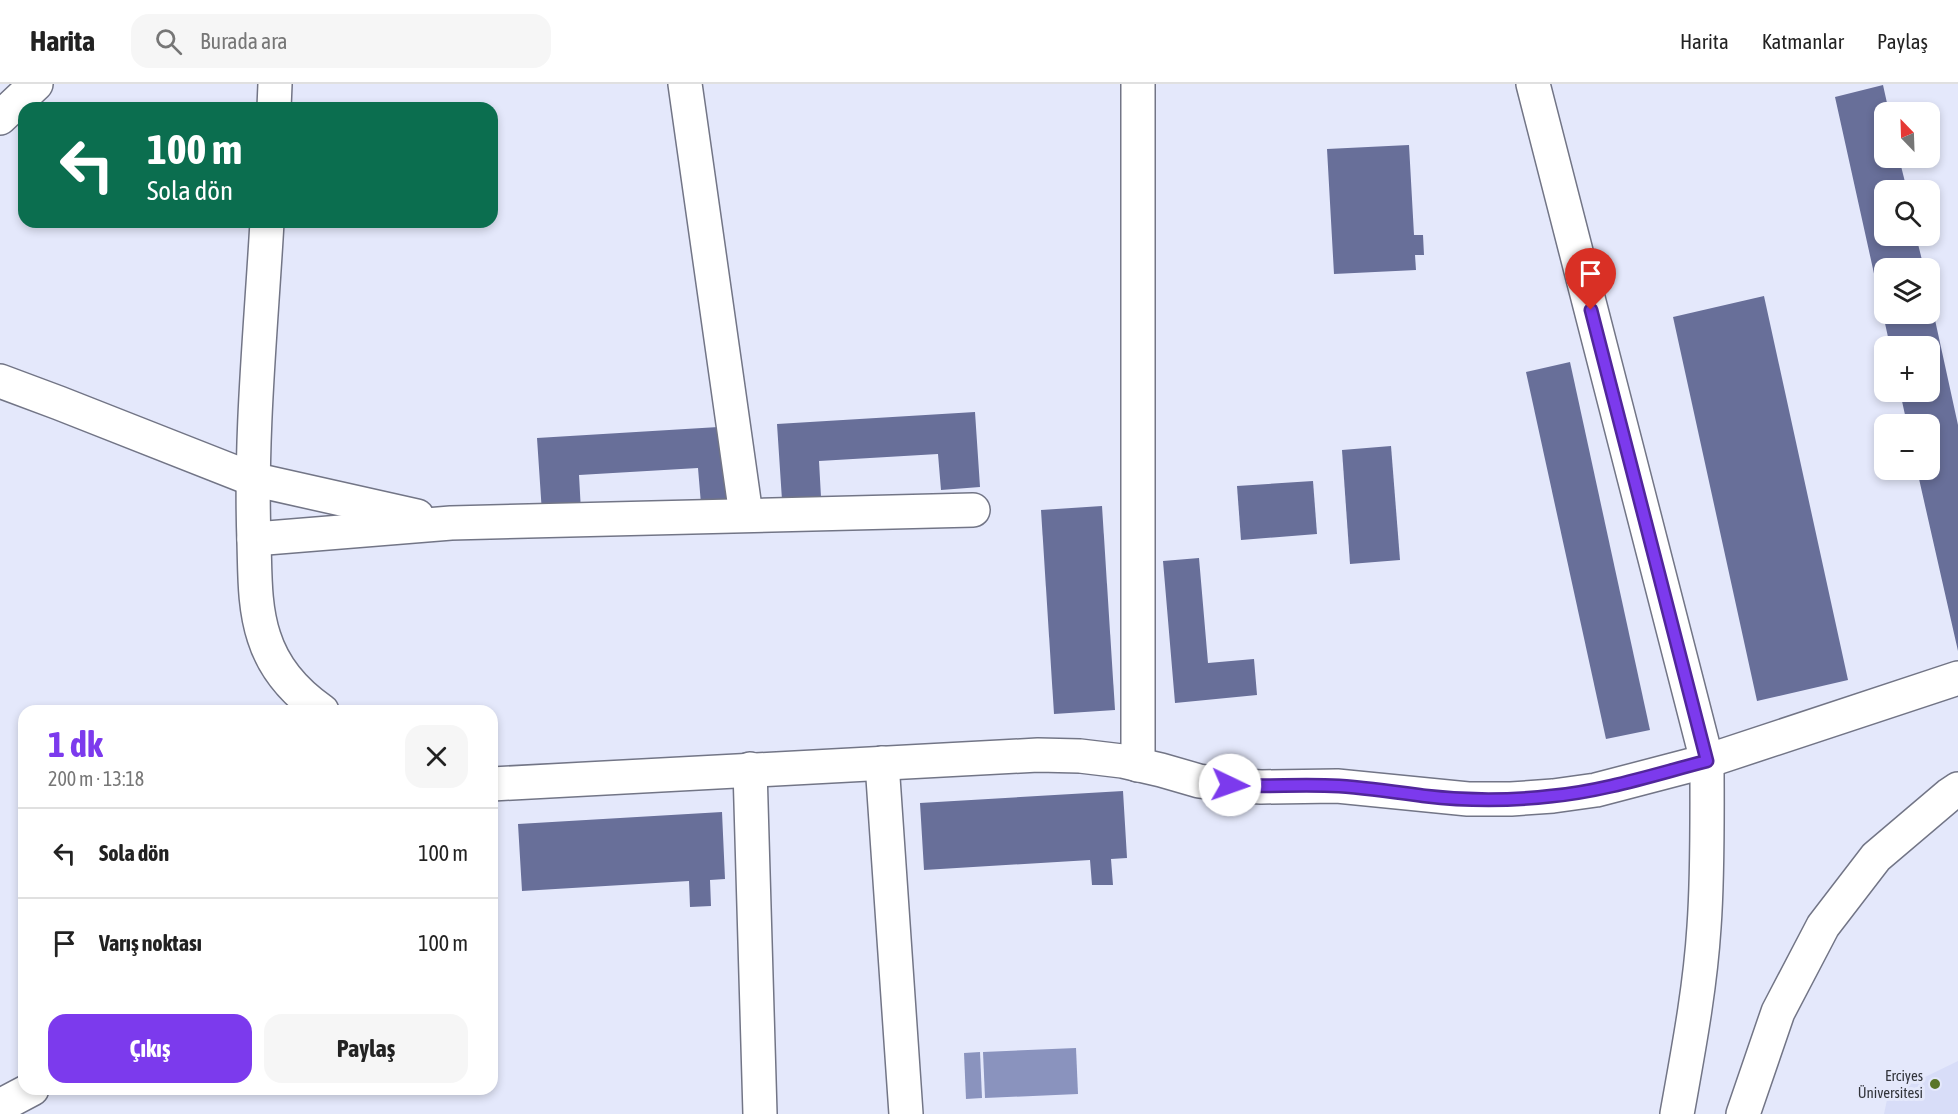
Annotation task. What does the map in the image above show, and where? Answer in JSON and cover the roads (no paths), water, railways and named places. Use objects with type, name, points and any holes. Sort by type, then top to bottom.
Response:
[{"type":"street","points":[[0,118],[36,84]]},
{"type":"street","points":[[274,102],[275,84]]},
{"type":"street","points":[[685,84],[746,515]]},
{"type":"street","points":[[1138,84],[1138,765]]},
{"type":"street","points":[[1533,84],[1707,761],[1708,845],[1704,929],[1695,1012],[1677,1114]]},
{"type":"street","points":[[267,228],[252,479],[258,616],[264,639],[274,660],[288,681],[314,705]]},
{"type":"street","points":[[0,381],[252,479],[452,523]]},
{"type":"street","points":[[254,539],[452,523],[974,510]]},
{"type":"street","points":[[498,784],[1038,754],[1080,756],[1138,765],[1199,781],[1230,785],[1337,786],[1382,789],[1436,797],[1511,799],[1553,796],[1596,790],[1707,761],[1958,678]]},
{"type":"street","points":[[882,763],[906,1114]]},
{"type":"street","points":[[750,769],[760,1114]]},
{"type":"street","points":[[1743,1114],[1778,1012],[1823,926],[1876,857],[1958,789]]},
{"type":"street","points":[[0,1106],[21,1095]]},
{"type":"water","points":[[1076,1048],[1078,1094],[985,1098],[983,1052]]},
{"type":"water","points":[[980,1052],[982,1098],[966,1099],[964,1053]]},
{"type":"place","name":"Erciyes Üniversitesi","points":[[1935,1084]]}]
